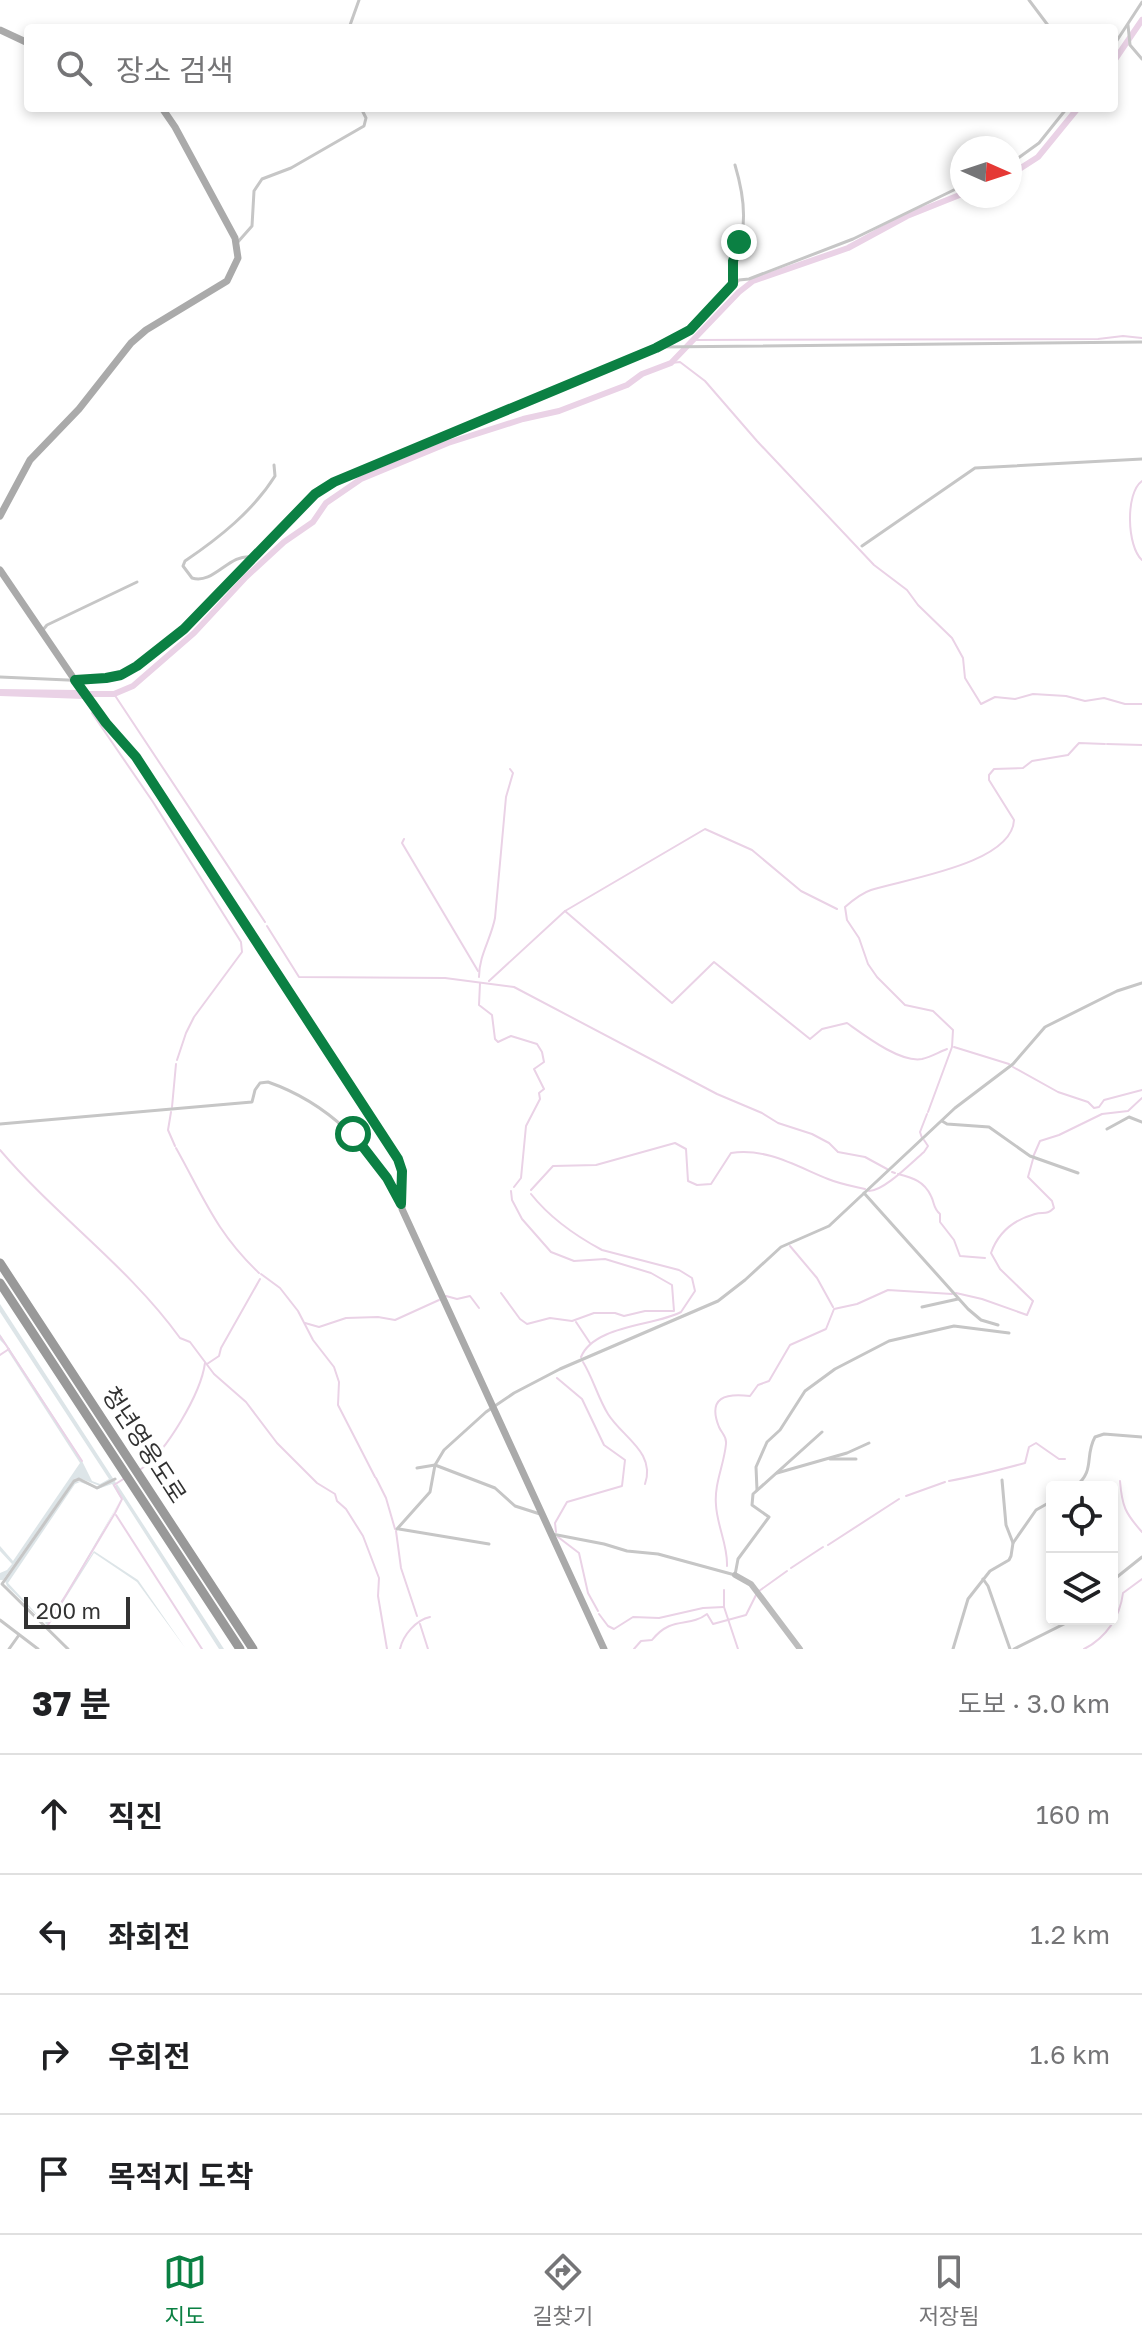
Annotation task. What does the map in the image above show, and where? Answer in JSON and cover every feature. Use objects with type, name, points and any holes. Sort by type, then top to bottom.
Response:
[{"type":"highway","name":"청년영웅도로","points":[[0,1263],[240,1649]]},
{"type":"highway","name":"청년영웅도로","points":[[0,1283],[253,1649]]},
{"type":"main road","points":[[0,30],[24,41]]},
{"type":"main road","points":[[0,516],[30,460],[79,409],[131,343],[146,330],[227,281],[237,263],[237,243],[165,112]]},
{"type":"main road","points":[[0,570],[89,701],[130,749],[398,1159],[402,1171],[401,1204],[604,1649]]},
{"type":"street","points":[[350,24],[359,0]]},
{"type":"street","points":[[1029,0],[1047,24]]},
{"type":"street","points":[[1118,39],[1142,2]]},
{"type":"street","points":[[1128,25],[1130,45],[1142,59]]},
{"type":"street","points":[[237,243],[252,226],[254,191],[262,179],[287,170],[364,126],[366,118],[363,112]]},
{"type":"street","points":[[1022,155],[1039,143],[1064,112]]},
{"type":"street","points":[[733,284],[733,261],[743,224],[742,196],[735,165]]},
{"type":"street","points":[[0,677],[78,684],[121,675],[184,629],[315,494],[334,482],[656,348],[690,330],[733,284],[853,239],[950,192]]},
{"type":"street","points":[[656,348],[1142,342]]},
{"type":"street","points":[[862,546],[975,468],[1142,459]]},
{"type":"street","points":[[252,557],[243,557],[202,579],[192,578],[183,566],[185,561],[219,538],[262,496],[275,476],[274,465]]},
{"type":"street","points":[[42,631],[47,625],[137,582]]},
{"type":"street","points":[[489,1544],[397,1529],[430,1492],[435,1465],[444,1450],[493,1407],[560,1369],[718,1301],[781,1247],[829,1226],[942,1121],[1013,1064],[1045,1027],[1117,991],[1142,983]]},
{"type":"street","points":[[0,1124],[252,1102],[256,1086],[268,1082],[322,1109],[343,1124],[387,1178],[401,1204]]},
{"type":"street","points":[[1107,1129],[1129,1117],[1142,1122]]},
{"type":"street","points":[[942,1121],[989,1127],[1030,1156],[1078,1173]]},
{"type":"street","points":[[864,1193],[958,1299],[976,1316],[998,1325]]},
{"type":"street","points":[[922,1307],[958,1299]]},
{"type":"street","points":[[757,1490],[757,1462],[767,1442],[780,1430],[805,1391],[835,1369],[889,1341],[954,1326],[1009,1333]]},
{"type":"street","points":[[735,1575],[735,1566],[742,1551],[769,1517],[752,1505],[751,1498],[822,1432]]},
{"type":"street","points":[[1080,1481],[1090,1469],[1091,1445],[1095,1437],[1104,1434],[1142,1437]]},
{"type":"street","points":[[774,1474],[869,1443]]},
{"type":"street","points":[[826,1459],[856,1459]]},
{"type":"street","points":[[417,1468],[435,1465],[495,1488],[515,1506],[544,1515]]},
{"type":"street","points":[[68,1649],[1,1584],[74,1481],[79,1479],[97,1488],[115,1479]]},
{"type":"street","points":[[1002,1480],[1006,1525],[1013,1543]]},
{"type":"street","points":[[953,1649],[968,1599],[990,1571],[1009,1560],[1013,1543],[1036,1510],[1046,1504]]},
{"type":"street","points":[[552,1534],[627,1551],[658,1554],[735,1575],[751,1584],[800,1649]]},
{"type":"street","points":[[1118,1576],[1142,1557]]},
{"type":"street","points":[[983,1579],[1012,1649],[1062,1625]]},
{"type":"street","points":[[0,1620],[38,1649]]},
{"type":"street","points":[[9,1649],[19,1635]]},
{"type":"shaded area","points":[[0,689],[79,690],[84,699],[0,696]]},
{"type":"shaded area","points":[[0,1304],[116,1483],[114,1487],[117,1484],[224,1649],[219,1649],[119,1493],[121,1499],[81,1571],[94,1551],[138,1580],[186,1649],[137,1582],[94,1553],[48,1626],[7,1586],[5,1581],[74,1482],[82,1481],[97,1488],[100,1486],[79,1478],[74,1479],[3,1580],[0,1580],[0,1573],[12,1564],[0,1551],[0,1546],[13,1561],[80,1463],[9,1349],[0,1340],[0,1334],[80,1457],[92,1481],[100,1484],[109,1479],[0,1312]],"holes":[[[80,1482],[98,1489],[112,1484],[121,1499],[66,1594],[45,1623],[8,1583],[75,1484]]]},
{"type":"waterway","points":[[1118,55],[1142,20]]},
{"type":"waterway","points":[[1022,167],[1038,157],[1075,112]]},
{"type":"waterway","points":[[84,694],[114,694],[133,686],[194,633],[246,577],[284,542],[313,522],[326,503],[361,479],[448,443],[559,411],[627,385],[642,374],[671,363],[753,281],[848,248],[907,216],[950,199]]},
{"type":"waterway","points":[[693,340],[1142,338]]},
{"type":"waterway","points":[[671,363],[680,362],[705,381],[874,565],[907,590],[952,638],[963,658],[965,678],[981,704],[995,697],[1015,699],[1033,694],[1066,696],[1085,701],[1104,698],[1125,704],[1142,704]]},
{"type":"waterway","points":[[1142,481],[1133,497],[1130,520],[1133,544],[1142,560]]},
{"type":"waterway","points":[[114,694],[265,922]]},
{"type":"waterway","points":[[92,713],[153,802],[241,942],[242,952],[194,1017],[177,1060]]},
{"type":"waterway","points":[[928,1112],[952,1047],[953,1030],[933,1011],[905,1005],[877,977],[847,920],[845,907],[868,891],[931,875],[977,859],[996,848],[1009,835],[1014,820],[989,780],[994,769],[1023,768],[1032,761],[1068,755],[1079,743],[1105,744]]},
{"type":"waterway","points":[[1107,744],[1142,745]]},
{"type":"waterway","points":[[479,977],[495,918],[506,797],[513,773],[510,769]]},
{"type":"waterway","points":[[489,981],[565,911],[705,829],[752,850],[801,891],[837,909]]},
{"type":"waterway","points":[[404,839],[402,843],[478,971]]},
{"type":"waterway","points":[[565,911],[672,1003],[714,962],[810,1039],[822,1029],[847,1023],[903,1057],[922,1059],[947,1049]]},
{"type":"waterway","points":[[267,926],[299,977],[445,978],[514,987],[717,1094],[778,1123],[812,1134],[838,1152],[865,1157],[887,1169]]},
{"type":"waterway","points":[[480,983],[479,1005],[492,1015],[495,1039],[498,1042],[511,1036],[537,1044],[544,1062],[534,1069],[544,1089],[539,1093],[540,1099],[526,1126],[521,1178],[514,1187]]},
{"type":"waterway","points":[[954,1047],[1009,1064]]},
{"type":"waterway","points":[[172,1107],[176,1064]]},
{"type":"waterway","points":[[1013,1067],[1058,1092],[1088,1102],[1094,1108],[1104,1100],[1142,1090]]},
{"type":"waterway","points":[[1033,1157],[1040,1141],[1102,1114],[1128,1111],[1142,1098]]},
{"type":"waterway","points":[[171,1112],[168,1130],[175,1146]]},
{"type":"waterway","points":[[922,1138],[920,1132],[927,1114]]},
{"type":"waterway","points":[[869,1191],[890,1182],[924,1152],[928,1146],[924,1140]]},
{"type":"waterway","points":[[531,1190],[553,1166],[596,1165],[675,1143],[686,1149],[688,1181],[697,1185],[711,1184],[731,1153],[744,1152],[769,1155],[833,1181],[865,1189]]},
{"type":"waterway","points":[[176,1148],[221,1229],[259,1273]]},
{"type":"waterway","points":[[0,1150],[138,1288],[180,1338],[190,1342],[214,1374],[246,1402],[277,1443],[317,1483],[335,1494],[363,1536],[379,1578],[378,1596],[387,1649]]},
{"type":"waterway","points":[[956,1293],[1027,1315],[1033,1301],[1000,1269],[991,1253],[1002,1233],[1013,1224],[1054,1208],[1052,1201],[1028,1177],[1033,1159]]},
{"type":"waterway","points":[[898,1174],[925,1187],[940,1214],[940,1222],[954,1240],[960,1256],[985,1258]]},
{"type":"waterway","points":[[501,1293],[527,1324],[550,1318],[572,1321],[594,1313],[624,1316],[645,1311],[674,1311],[672,1285],[651,1273],[605,1259],[574,1261],[551,1252],[522,1219],[511,1191]]},
{"type":"waterway","points":[[531,1194],[563,1225],[602,1250],[679,1270],[692,1278],[695,1291],[681,1312],[611,1332],[588,1346],[581,1357]]},
{"type":"waterway","points":[[790,1246],[817,1278],[833,1307]]},
{"type":"waterway","points":[[261,1274],[280,1288],[334,1367],[339,1382],[338,1405],[375,1477]]},
{"type":"waterway","points":[[207,1364],[219,1356],[260,1279]]},
{"type":"waterway","points":[[727,1566],[716,1505],[726,1441],[716,1417],[717,1403],[733,1395],[750,1396],[758,1385],[769,1381],[790,1345],[826,1329],[834,1309],[857,1304],[888,1290],[952,1294]]},
{"type":"waterway","points":[[446,1296],[457,1299],[470,1296],[479,1308]]},
{"type":"waterway","points":[[305,1323],[319,1327],[346,1318],[395,1320],[439,1300]]},
{"type":"waterway","points":[[576,1322],[590,1343]]},
{"type":"waterway","points":[[0,1336],[82,1461]]},
{"type":"waterway","points":[[0,1355],[9,1349]]},
{"type":"waterway","points":[[583,1362],[608,1414],[642,1454],[646,1463],[645,1484]]},
{"type":"waterway","points":[[141,1469],[161,1450],[181,1421],[197,1390],[205,1363]]},
{"type":"waterway","points":[[556,1532],[555,1523],[567,1502],[622,1486],[625,1460],[604,1445],[582,1399],[557,1378]]},
{"type":"waterway","points":[[949,1481],[1025,1463],[1029,1447],[1036,1443],[1059,1459],[1065,1459]]},
{"type":"waterway","points":[[48,1625],[115,1513],[122,1499],[114,1485],[125,1478]]},
{"type":"waterway","points":[[376,1478],[395,1529]]},
{"type":"waterway","points":[[1120,1481],[1125,1509],[1142,1532]]},
{"type":"waterway","points":[[906,1496],[945,1482]]},
{"type":"waterway","points":[[828,1545],[899,1499]]},
{"type":"waterway","points":[[116,1515],[202,1649]]},
{"type":"waterway","points":[[396,1531],[401,1568],[417,1616]]},
{"type":"waterway","points":[[558,1537],[579,1553],[588,1593],[598,1611]]},
{"type":"waterway","points":[[791,1568],[823,1547]]},
{"type":"waterway","points":[[759,1591],[787,1571]]},
{"type":"waterway","points":[[1084,1649],[1105,1633],[1115,1618],[1123,1593],[1142,1579]]},
{"type":"waterway","points":[[724,1590],[724,1607],[738,1649]]},
{"type":"waterway","points":[[634,1649],[641,1641],[652,1640],[673,1624],[707,1614],[713,1624],[746,1615],[756,1595]]},
{"type":"waterway","points":[[599,1614],[614,1629],[633,1617],[659,1618],[703,1608],[724,1607]]},
{"type":"waterway","points":[[400,1649],[411,1629],[430,1617]]},
{"type":"waterway","points":[[420,1624],[428,1649]]},
{"type":"route","points":[[353,1134],[387,1178],[401,1204],[401,1163],[136,757],[106,723],[75,680],[90,681],[121,675],[137,666],[184,629],[315,494],[334,482],[649,351],[690,330],[733,284],[733,261],[739,242]]}]
